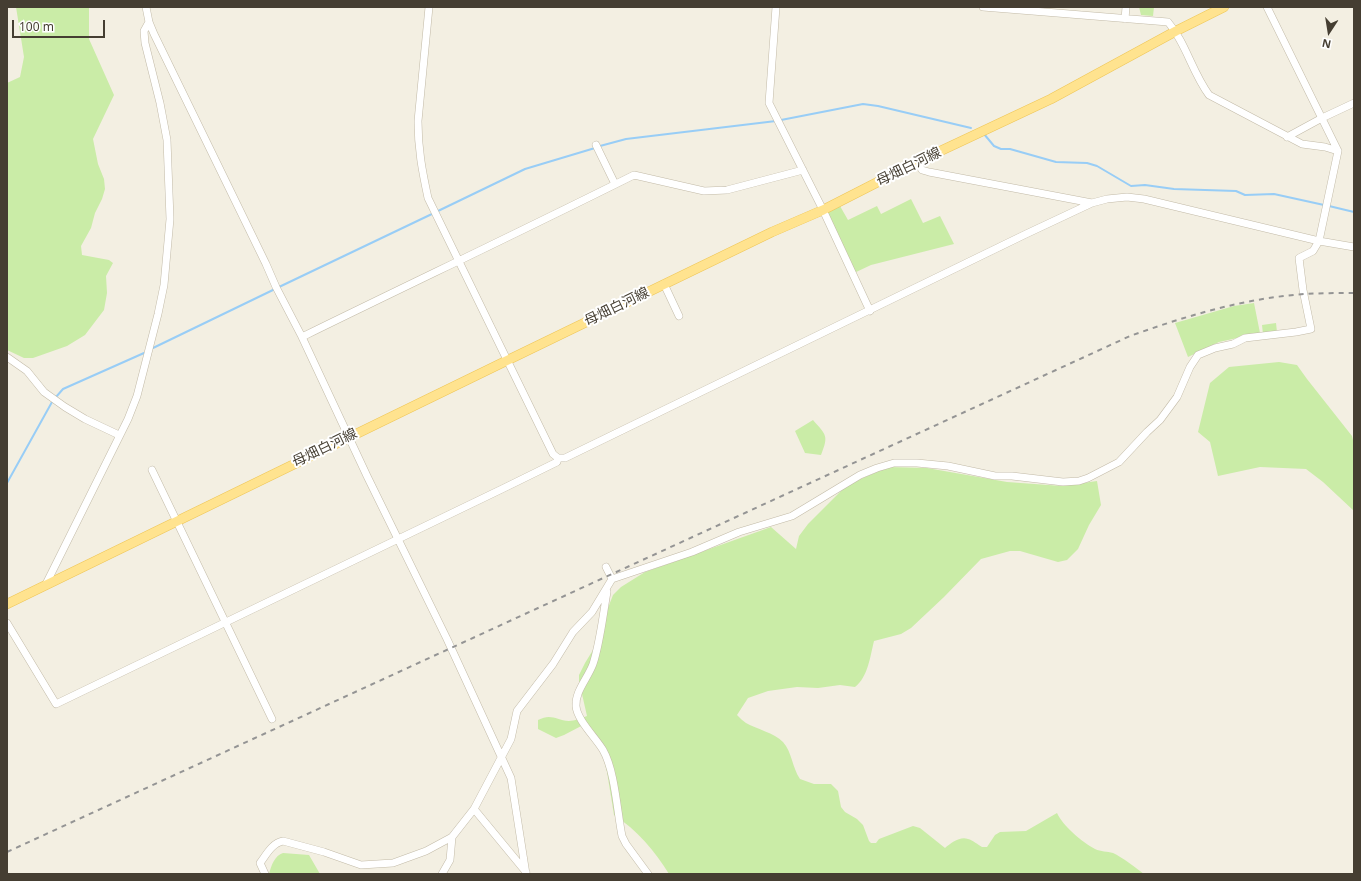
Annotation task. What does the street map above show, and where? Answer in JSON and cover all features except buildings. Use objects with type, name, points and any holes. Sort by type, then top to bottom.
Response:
[{"type":"main road","name":"母畑白河線","points":[[7,604],[664,284],[772,232],[823,210],[916,162],[1050,99],[1176,31],[1224,7]]},
{"type":"street","points":[[146,7],[149,22],[154,34],[447,639],[511,778],[526,873]]},
{"type":"street","points":[[429,7],[418,121],[419,156],[428,198],[553,454],[558,458],[565,458],[1092,203],[1107,199],[1144,199],[1319,241],[1354,247]]},
{"type":"street","points":[[776,7],[769,102],[823,210],[870,311]]},
{"type":"street","points":[[983,7],[1168,22],[1176,31],[1201,83],[1209,95],[1302,144],[1325,146],[1338,151]]},
{"type":"street","points":[[1124,19],[1126,7]]},
{"type":"street","points":[[265,874],[260,864],[267,853],[279,841],[324,852],[361,865],[393,863],[426,851],[452,837],[474,809],[511,739],[517,711],[553,664],[573,632],[592,612],[612,580],[692,552],[739,532],[792,516],[860,475],[894,463],[917,463],[948,466],[995,476],[1012,476],[1063,482],[1078,481],[1097,474],[1119,462],[1160,420],[1177,397],[1190,367],[1198,355],[1215,348],[1233,344],[1245,338],[1311,329],[1303,290],[1299,258],[1313,251],[1319,241],[1338,151],[1267,7]]},
{"type":"street","points":[[46,584],[119,434],[128,419],[137,396],[164,285],[169,239],[170,190],[167,140],[160,103],[145,43],[144,31],[149,22]]},
{"type":"street","points":[[1287,137],[1354,102]]},
{"type":"street","points":[[596,145],[615,184]]},
{"type":"street","points":[[916,162],[922,170],[929,172],[1092,203]]},
{"type":"street","points":[[302,337],[634,175],[637,174],[704,191],[717,191],[727,190],[803,170]]},
{"type":"street","points":[[664,284],[679,316]]},
{"type":"street","points":[[7,357],[27,371],[44,392],[65,407],[85,419],[119,434]]},
{"type":"street","points":[[7,623],[56,704],[557,462],[558,458]]},
{"type":"street","points":[[152,470],[272,719]]},
{"type":"street","points":[[606,567],[612,580]]},
{"type":"street","points":[[607,589],[593,663],[579,691],[576,705],[577,711],[602,749],[608,762],[622,836],[626,844],[648,874]]},
{"type":"street","points":[[474,809],[526,873]]},
{"type":"street","points":[[442,874],[450,860],[452,837]]},
{"type":"green space","points":[[16,7],[89,7],[89,39],[114,95],[93,139],[98,164],[104,179],[105,189],[95,213],[91,228],[81,246],[82,255],[109,260],[113,263],[106,276],[107,293],[104,310],[85,335],[67,346],[33,358],[24,358],[7,350],[7,83],[20,77],[24,57]]},
{"type":"green space","points":[[1139,7],[1154,7],[1153,16],[1141,15]]},
{"type":"green space","points":[[911,199],[923,223],[940,216],[954,244],[871,265],[854,273],[826,213],[840,206],[848,220],[877,206],[881,214]]},
{"type":"green space","points":[[1254,303],[1260,333],[1219,342],[1188,357],[1175,323],[1234,306]]},
{"type":"green space","points":[[1276,323],[1277,332],[1263,334],[1262,325]]},
{"type":"green space","points":[[1279,362],[1297,365],[1352,436],[1354,444],[1354,511],[1323,482],[1306,469],[1260,467],[1218,476],[1210,442],[1198,432],[1210,383],[1229,367]]},
{"type":"green space","points":[[813,420],[825,436],[825,443],[821,455],[805,453],[795,431]]},
{"type":"green space","points":[[888,467],[927,468],[1007,482],[1062,486],[1097,481],[1101,505],[1089,525],[1078,549],[1067,560],[1058,562],[1020,551],[1010,551],[981,559],[911,628],[901,634],[874,641],[866,672],[855,687],[840,685],[818,688],[797,687],[768,691],[748,698],[737,715],[746,723],[783,742],[788,750],[800,779],[814,784],[831,784],[838,791],[841,807],[845,812],[857,819],[863,825],[871,843],[876,843],[879,839],[913,826],[920,828],[945,848],[956,840],[962,838],[972,840],[982,847],[987,847],[995,835],[1000,832],[1026,831],[1057,813],[1068,828],[1084,842],[1097,850],[1111,852],[1117,855],[1144,874],[669,874],[658,857],[638,834],[614,815],[607,772],[599,740],[587,723],[556,738],[538,729],[538,720],[546,717],[569,721],[587,716],[579,675],[604,632],[606,613],[613,595],[621,587],[645,572],[771,527],[796,549],[799,536],[808,524],[847,485]]},
{"type":"green space","points":[[283,853],[309,855],[320,874],[269,874],[272,864],[276,858]]},
{"type":"waterway","points":[[781,120],[863,104],[878,106],[971,128]]},
{"type":"waterway","points":[[600,146],[626,139],[776,121]]},
{"type":"waterway","points":[[984,134],[994,146],[1001,149],[1010,149],[1056,162],[1087,163],[1097,166],[1131,186],[1145,185],[1174,189],[1236,191],[1245,195],[1274,194],[1324,205]]},
{"type":"waterway","points":[[438,211],[525,169],[595,148]]},
{"type":"waterway","points":[[1329,206],[1354,212]]},
{"type":"waterway","points":[[279,287],[434,213]]},
{"type":"waterway","points":[[153,348],[275,289]]},
{"type":"waterway","points":[[56,397],[63,389],[144,353]]},
{"type":"waterway","points":[[7,483],[52,402]]},
{"type":"railway","points":[[7,852],[1130,336],[1194,315],[1260,299],[1305,294],[1354,293]]}]
